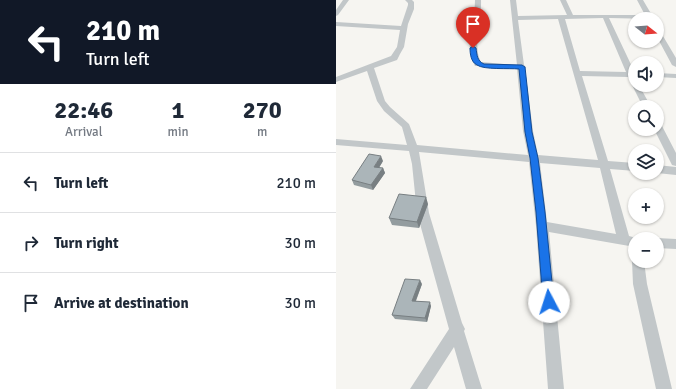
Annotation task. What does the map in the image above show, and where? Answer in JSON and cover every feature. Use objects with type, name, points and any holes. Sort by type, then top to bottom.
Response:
[{"type":"street","points":[[336,14],[346,0]]},
{"type":"street","points":[[336,80],[394,58],[399,52],[403,40],[404,28],[411,6],[411,2],[408,0]]},
{"type":"street","points":[[478,0],[478,16],[473,48],[474,57],[478,64],[522,67]]},
{"type":"street","points":[[513,0],[522,67],[528,132],[534,158],[542,226],[556,389]]},
{"type":"street","points":[[563,0],[577,73],[604,165],[628,238]]},
{"type":"street","points":[[640,0],[647,12]]},
{"type":"street","points":[[516,18],[604,16],[628,17]]},
{"type":"street","points":[[604,16],[628,67]]},
{"type":"street","points":[[336,24],[404,28]]},
{"type":"street","points":[[664,43],[676,64]]},
{"type":"street","points":[[370,68],[381,101],[387,109],[406,126],[416,164],[423,213],[458,329],[474,389]]},
{"type":"street","points":[[577,73],[628,75]]},
{"type":"street","points":[[664,75],[676,76]]},
{"type":"street","points":[[662,136],[676,162]]},
{"type":"street","points":[[336,142],[628,167]]},
{"type":"street","points":[[664,170],[676,171]]},
{"type":"street","points":[[542,226],[628,241]]},
{"type":"street","points":[[664,243],[676,244]]},
{"type":"street","points":[[639,268],[640,284],[664,389]]},
{"type":"street","points":[[418,389],[458,329]]},
{"type":"building","points":[[369,154],[381,156],[374,167],[383,168],[371,185],[352,180]]},
{"type":"building","points":[[399,194],[426,197],[417,222],[389,218]]},
{"type":"building","points":[[405,279],[420,280],[412,301],[430,302],[425,318],[392,315]]},
{"type":"route","points":[[473,48],[474,57],[478,64],[483,66],[522,67],[528,132],[534,158],[549,302]]}]
